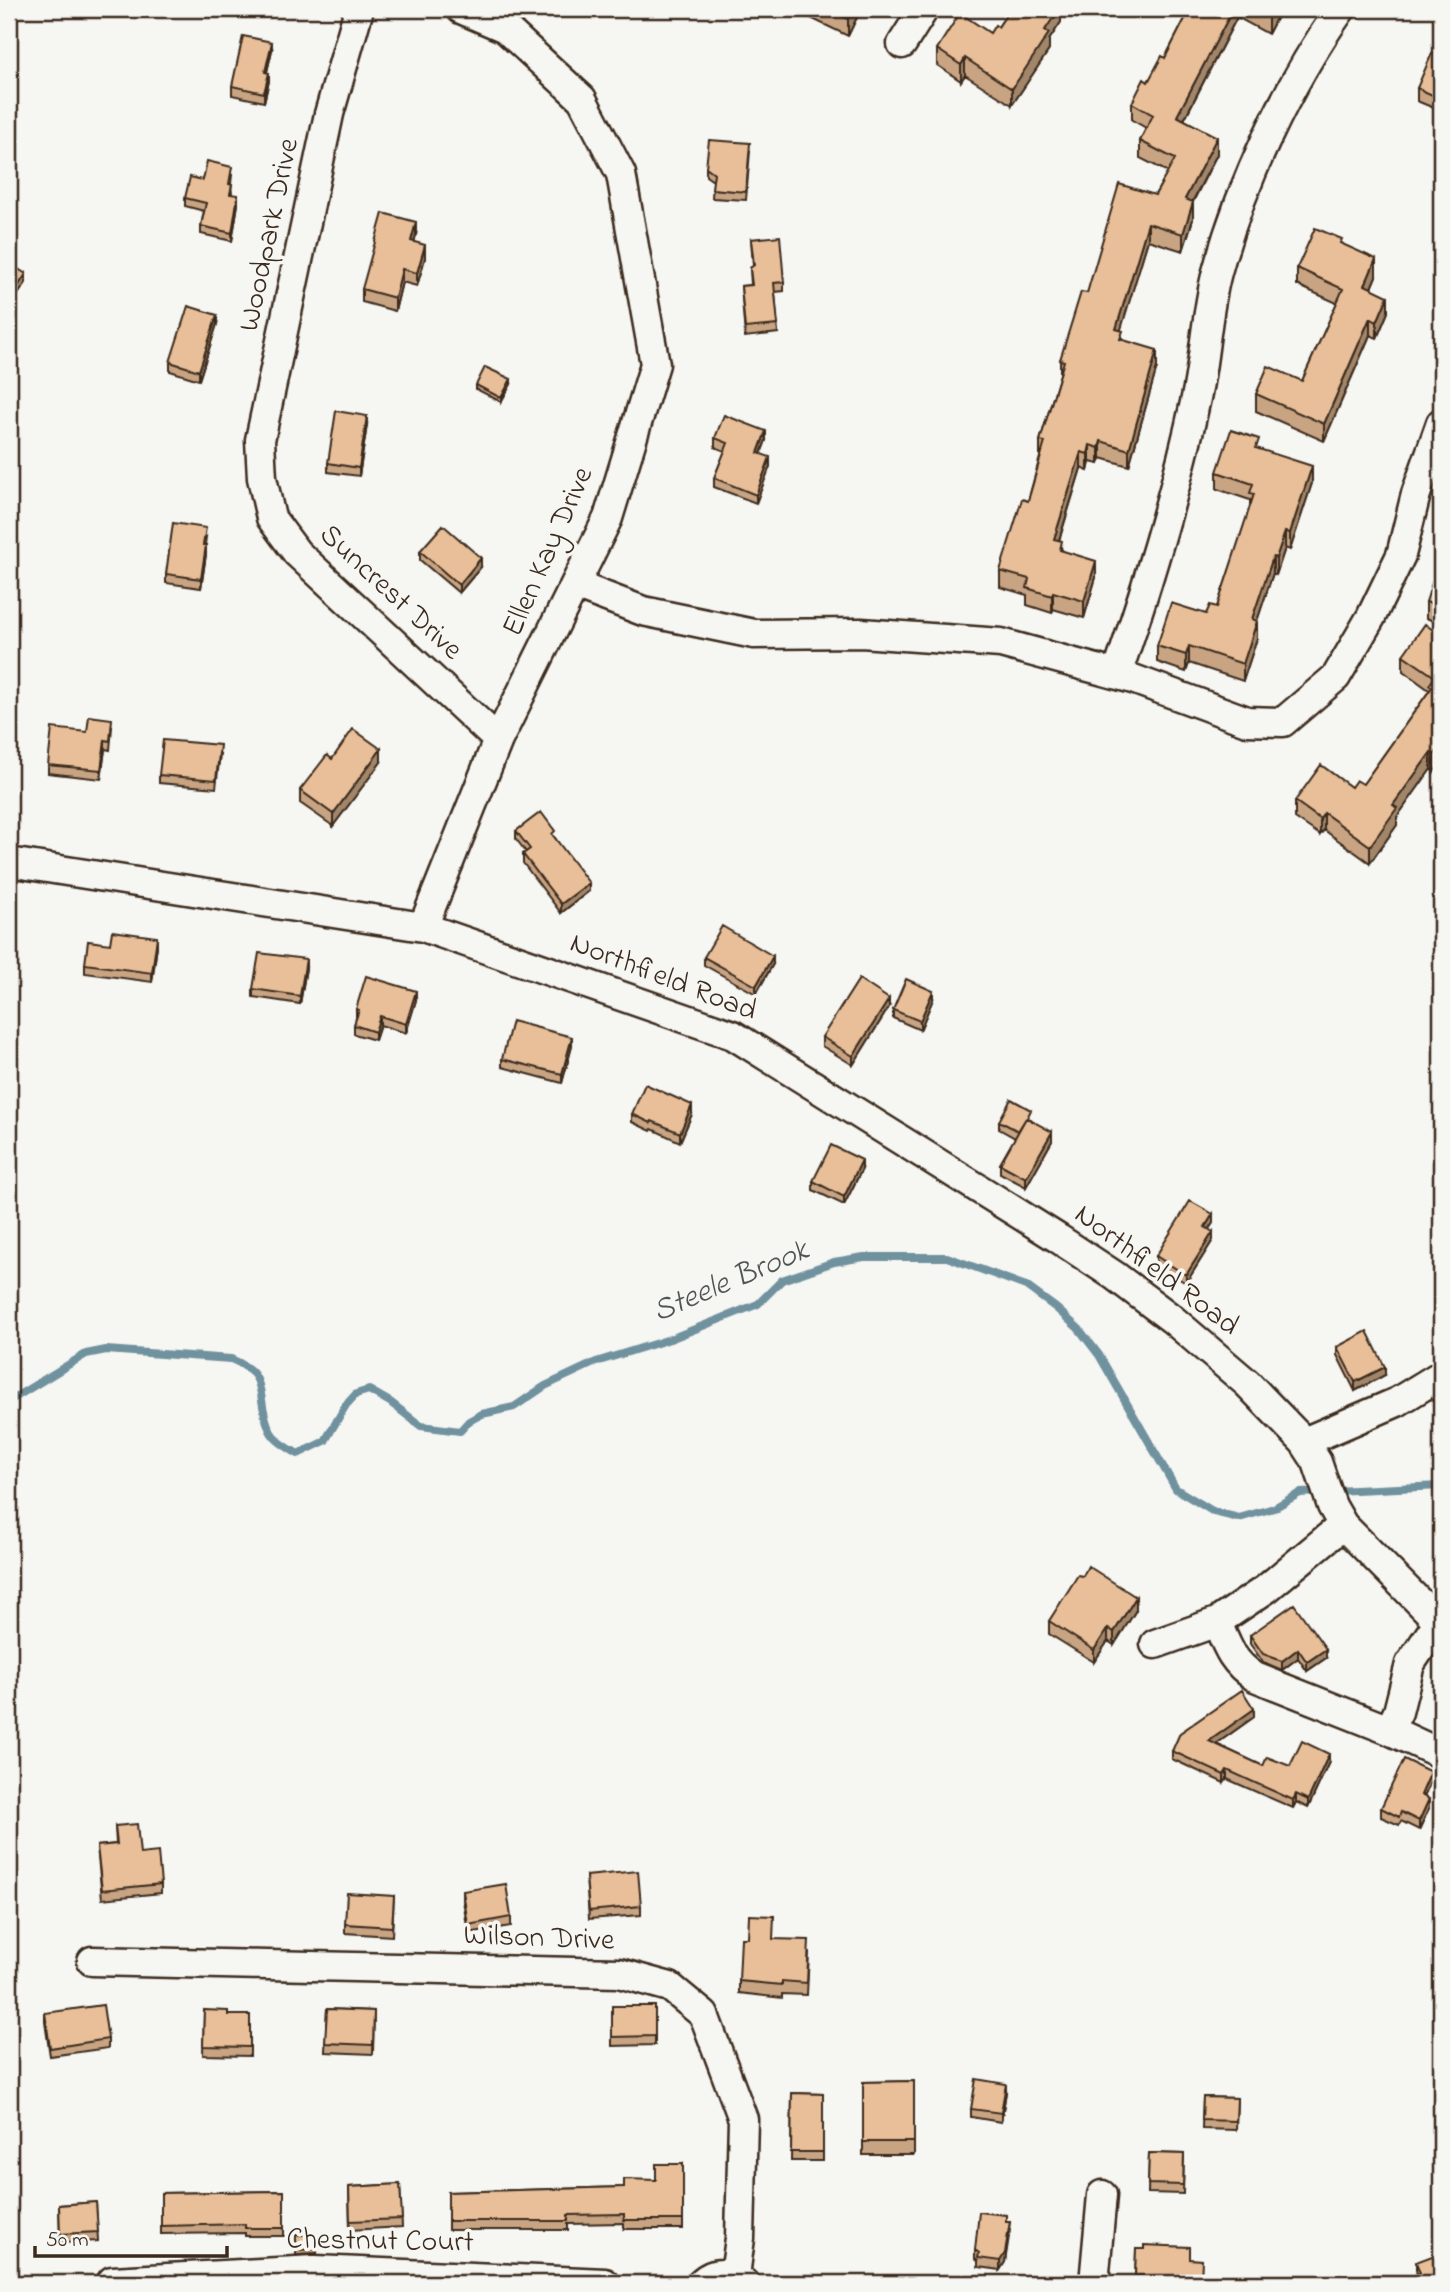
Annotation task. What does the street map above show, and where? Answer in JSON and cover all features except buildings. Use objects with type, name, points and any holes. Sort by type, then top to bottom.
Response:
[{"type":"street","name":"Woodpark Drive","points":[[262,478],[260,440],[329,114],[359,9]]},
{"type":"street","name":"Ellen Kay Drive","points":[[423,927],[498,740],[608,518],[654,364],[621,174],[582,99],[505,28],[461,9]]},
{"type":"street","points":[[902,44],[924,9]]},
{"type":"street","points":[[1117,674],[1153,571],[1196,398],[1216,274],[1256,161],[1316,44],[1341,9]]},
{"type":"street","points":[[575,585],[643,611],[754,634],[861,633],[1002,643],[1117,674],[1247,721],[1283,722],[1336,677],[1371,617],[1401,555],[1416,494],[1441,423]]},
{"type":"street","name":"Suncrest Drive","points":[[262,478],[271,518],[297,553],[498,740]]},
{"type":"street","name":"Northfield Road","points":[[9,862],[423,927],[733,1035],[1115,1276],[1172,1319],[1247,1383],[1311,1454]]},
{"type":"street","points":[[1389,1730],[1398,1712],[1410,1664],[1440,1622],[1337,1514],[1311,1454],[1441,1375]]},
{"type":"street","points":[[1155,1644],[1217,1622],[1266,1588],[1337,1514]]},
{"type":"street","points":[[1217,1622],[1230,1653],[1241,1668],[1255,1677],[1389,1730],[1441,1754]]},
{"type":"street","name":"Wilson Drive","points":[[92,1961],[619,1973],[670,1987],[704,2015],[743,2119],[739,2280]]},
{"type":"street","points":[[1094,2283],[1102,2194]]},
{"type":"street","name":"Chestnut Court","points":[[112,2281],[315,2270],[605,2283]]},
{"type":"street","points":[[701,2283],[714,2274],[724,2273],[739,2280]]},
{"type":"waterway","name":"Steele Brook","points":[[9,1401],[86,1354],[106,1350],[231,1359],[244,1365],[257,1379],[271,1433],[298,1454],[325,1441],[346,1405],[356,1394],[369,1390],[421,1426],[460,1431],[469,1421],[482,1414],[514,1407],[545,1386],[596,1362],[670,1339],[758,1304],[782,1280],[834,1262],[864,1257],[947,1257],[1026,1286],[1079,1329],[1099,1355],[1176,1489],[1214,1512],[1239,1518],[1274,1508],[1300,1493],[1321,1492]]},
{"type":"waterway","name":"Steele Brook","points":[[1334,1491],[1441,1486]]}]
